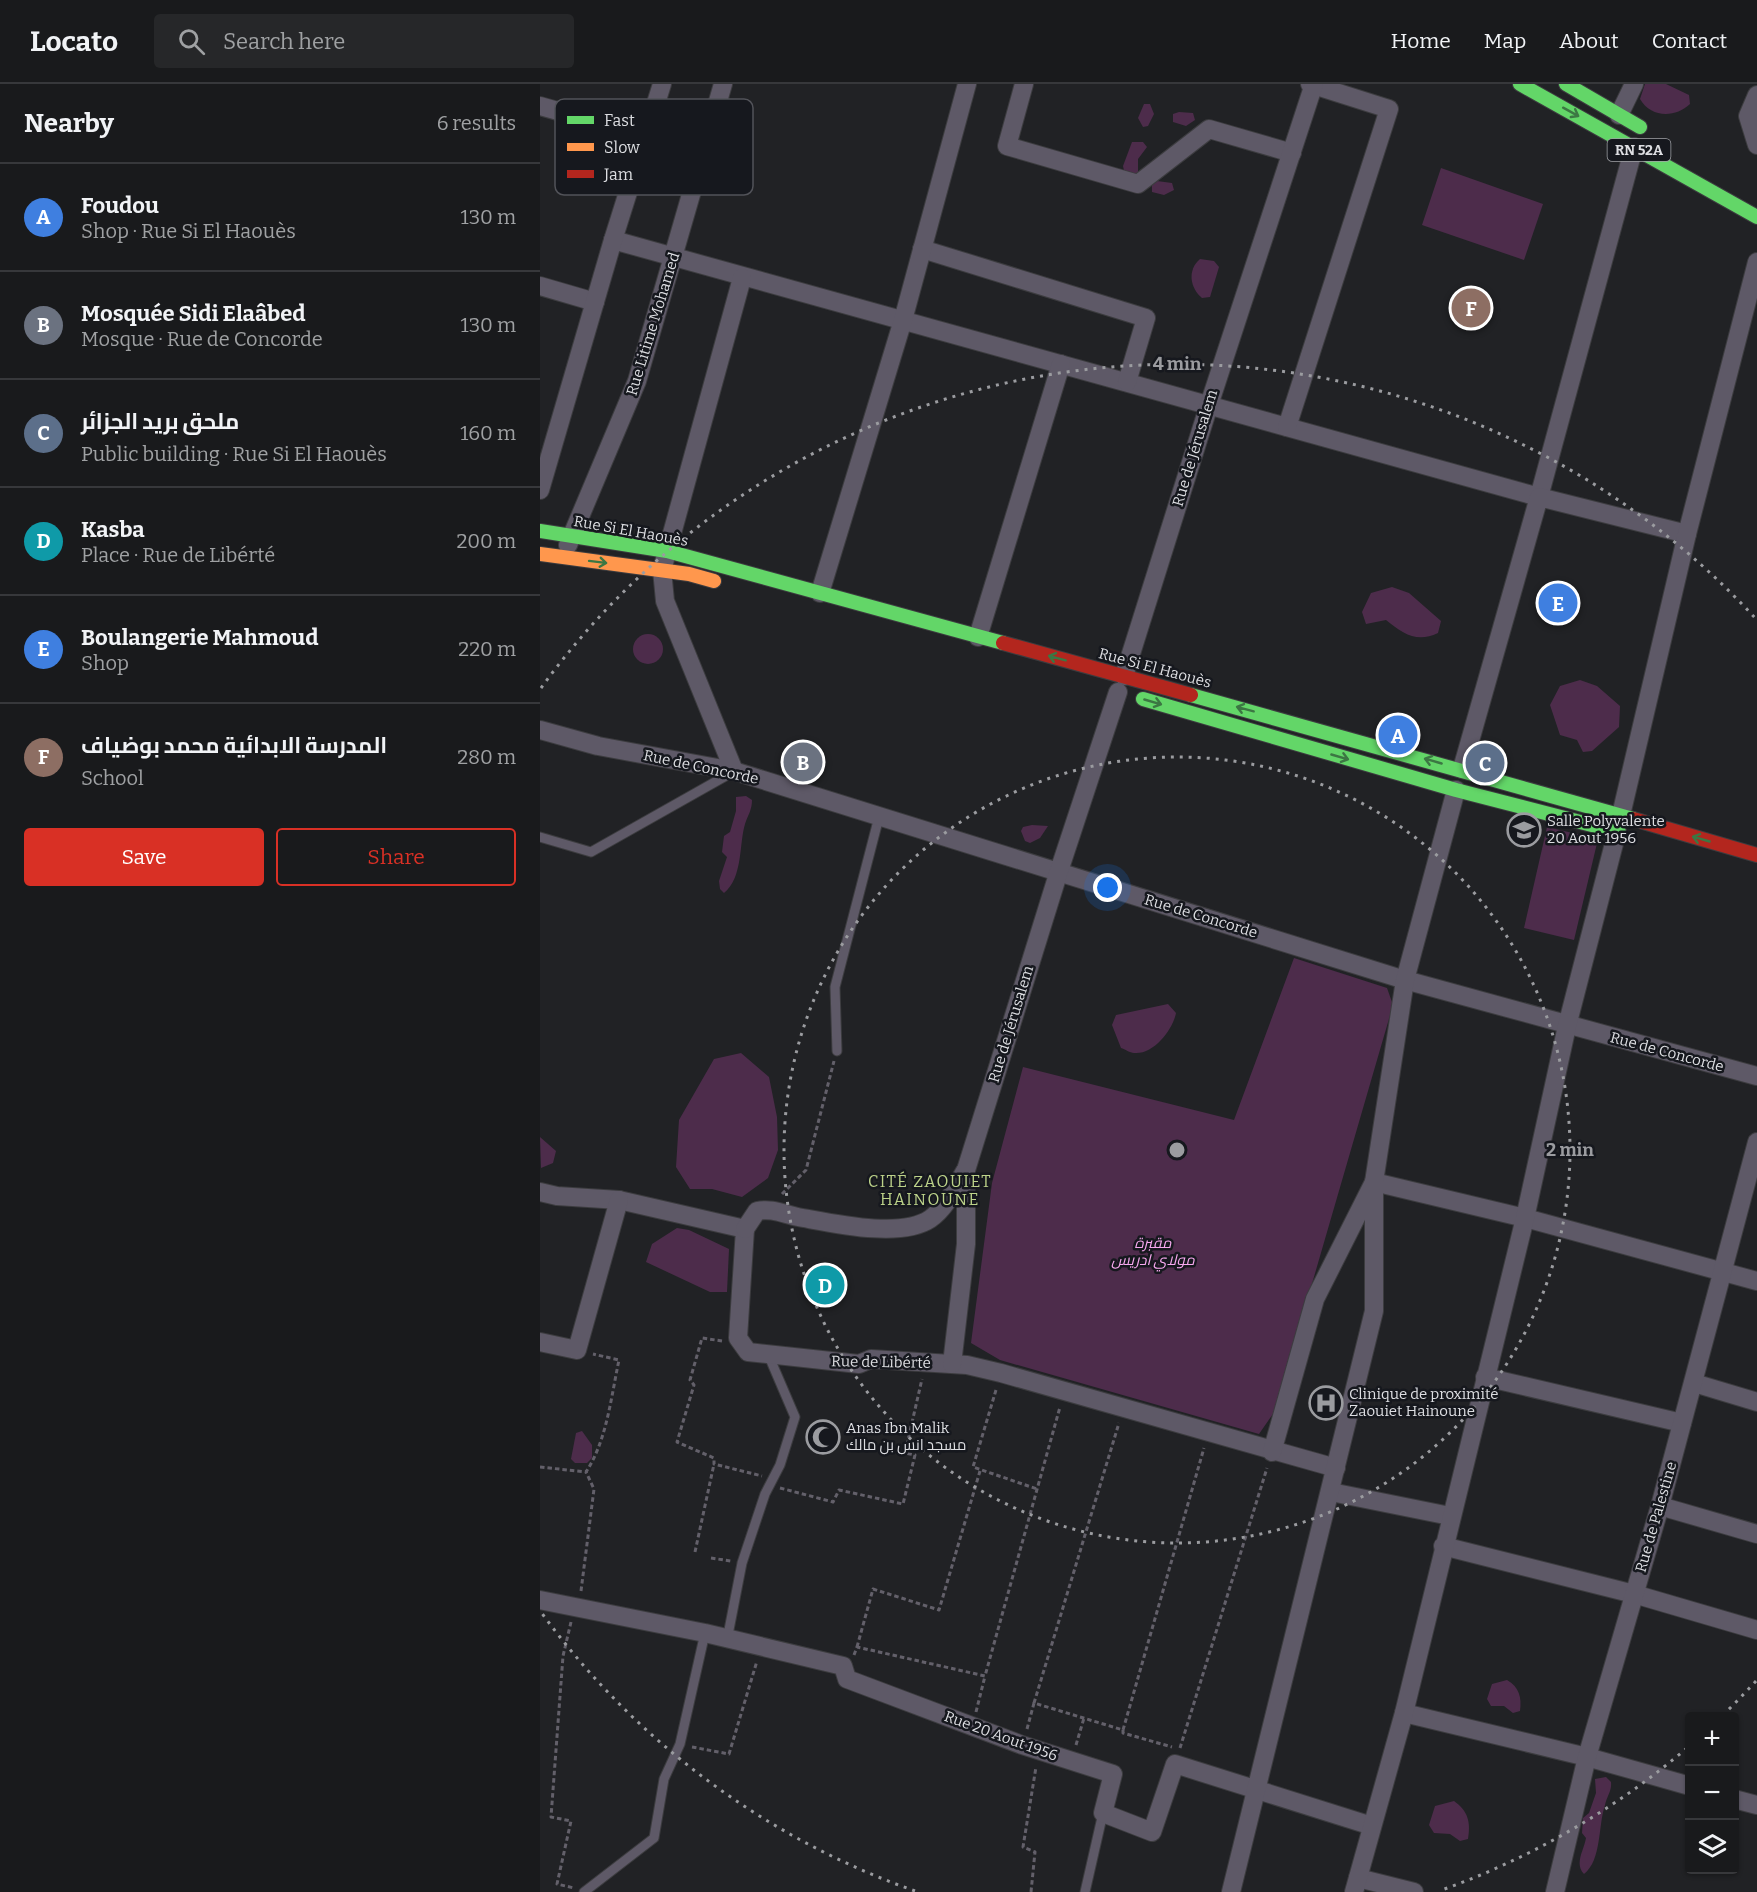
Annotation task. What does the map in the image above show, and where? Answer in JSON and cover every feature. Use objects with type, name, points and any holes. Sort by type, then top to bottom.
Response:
[{"type":"street","points":[[657,99],[662,84]]},
{"type":"street","name":"Rue Litime Mohamed","points":[[719,99],[723,84]]},
{"type":"street","points":[[820,593],[903,320],[967,84]]},
{"type":"street","points":[[1024,84],[1007,146],[1138,184],[1209,129],[1292,153]]},
{"type":"street","points":[[1287,427],[1389,109],[1313,84]]},
{"type":"street","name":"Rue de Jérusalem","points":[[951,1364],[966,1244],[966,1170],[1117,686],[1313,84]]},
{"type":"street","name":"RN 52A","points":[[1520,84],[1757,217]]},
{"type":"street","name":"RN 52A","points":[[1566,84],[1649,132]]},
{"type":"street","points":[[1619,115],[1634,84]]},
{"type":"street","points":[[1757,95],[1748,116],[1757,145]]},
{"type":"street","points":[[540,106],[555,110]]},
{"type":"street","points":[[1231,1892],[1374,1311],[1374,1182],[1405,980],[1634,147]]},
{"type":"street","points":[[540,490],[627,195]]},
{"type":"street","name":"Rue Litime Mohamed","points":[[565,558],[570,537],[637,381],[691,195]]},
{"type":"street","points":[[613,240],[742,278],[903,320],[1539,497],[1687,534]]},
{"type":"street","points":[[922,249],[1146,318],[1127,382]]},
{"type":"street","points":[[1414,1892],[1356,1885],[1404,1713],[1450,1516],[1525,1218],[1567,1026],[1623,828],[1687,534],[1757,262]]},
{"type":"street","points":[[734,771],[665,601],[662,570],[742,278]]},
{"type":"street","points":[[540,286],[595,302]]},
{"type":"street","points":[[978,637],[1061,364]]},
{"type":"street","name":"Rue Si El Haouès","points":[[540,531],[667,551],[978,637],[1117,686],[1456,790],[1623,828],[1757,855]]},
{"type":"street","points":[[540,554],[689,574],[732,586]]},
{"type":"street","name":"Rue Si El Haouès","points":[[1117,686],[1462,769],[1623,828]]},
{"type":"street","name":"Rue de Concorde","points":[[540,730],[598,746],[734,771],[1405,980],[1757,1076]]},
{"type":"street","name":"Rue de Palestine","points":[[1555,1892],[1587,1757],[1694,1383],[1757,1142]]},
{"type":"street","points":[[742,1343],[738,1338],[745,1229],[757,1211],[769,1208],[796,1217],[870,1227],[908,1229],[929,1219],[948,1201],[966,1170]]},
{"type":"street","points":[[1374,1182],[1525,1218],[1757,1281]]},
{"type":"street","points":[[1272,1452],[1315,1299],[1374,1182]]},
{"type":"street","points":[[540,1192],[557,1196],[619,1200],[745,1229]]},
{"type":"street","points":[[540,1342],[577,1350],[619,1200]]},
{"type":"street","name":"Rue de Libérté","points":[[742,1343],[748,1352],[859,1364],[871,1359],[951,1364],[1001,1372],[1272,1452],[1336,1468]]},
{"type":"street","points":[[1485,1377],[1682,1423]]},
{"type":"street","points":[[1694,1383],[1757,1402]]},
{"type":"street","points":[[1331,1492],[1450,1516]]},
{"type":"street","points":[[1660,1506],[1757,1534]]},
{"type":"street","points":[[1443,1546],[1634,1594],[1757,1630]]},
{"type":"street","points":[[540,1600],[705,1633],[843,1666]]},
{"type":"street","name":"Rue 20 Aout 1956","points":[[843,1666],[847,1679],[1030,1747],[1113,1774],[1103,1813]]},
{"type":"street","points":[[1404,1713],[1587,1757],[1685,1785]]},
{"type":"street","points":[[1103,1813],[1152,1832],[1177,1757],[1256,1790],[1372,1826]]},
{"type":"street","points":[[1739,1800],[1757,1805]]},
{"type":"lane","points":[[540,837],[591,852],[734,771]]},
{"type":"lane","points":[[837,1051],[835,987],[879,817]]},
{"type":"lane","points":[[727,1640],[742,1563],[771,1482],[780,1465],[795,1418],[768,1354]]},
{"type":"lane","points":[[581,1891],[654,1838],[664,1779],[680,1744],[705,1633]]},
{"type":"lane","points":[[1085,1892],[1103,1813]]},
{"type":"path","points":[[769,1208],[806,1170],[837,1051]]},
{"type":"path","points":[[695,1552],[714,1458],[677,1442],[694,1385],[690,1380],[702,1338],[742,1343]]},
{"type":"path","points":[[577,1350],[620,1360],[602,1434],[593,1461],[586,1472]]},
{"type":"path","points":[[714,1464],[833,1502],[839,1490],[903,1504],[915,1455],[905,1452],[925,1362]]},
{"type":"path","points":[[1001,1372],[973,1467],[1037,1489]]},
{"type":"path","points":[[972,1726],[1065,1391]]},
{"type":"path","points":[[1031,1892],[1035,1852],[1023,1847],[1034,1703],[1124,1409]]},
{"type":"path","points":[[1123,1730],[1208,1433]]},
{"type":"path","points":[[1034,1703],[1123,1730],[1123,1733],[1177,1757],[1272,1452]]},
{"type":"path","points":[[540,1467],[586,1472]]},
{"type":"path","points":[[843,1666],[851,1664],[873,1589],[939,1610],[980,1471]]},
{"type":"path","points":[[581,1891],[557,1884],[571,1821],[551,1817],[562,1656],[572,1618],[579,1608],[594,1489],[586,1472]]},
{"type":"path","points":[[711,1558],[742,1563]]},
{"type":"path","points":[[857,1647],[985,1676]]},
{"type":"path","points":[[680,1744],[729,1754],[760,1648]]},
{"type":"path","points":[[1072,1761],[1084,1718]]},
{"type":"green space","points":[[1645,84],[1666,84],[1689,95],[1690,104],[1670,114],[1650,110],[1640,99]]},
{"type":"green space","points":[[1144,104],[1150,104],[1154,114],[1148,126],[1143,127],[1138,118]]},
{"type":"green space","points":[[1193,113],[1195,120],[1186,126],[1173,122],[1173,114]]},
{"type":"green space","points":[[1132,142],[1143,142],[1147,147],[1138,159],[1138,178],[1125,175],[1123,166]]},
{"type":"green space","points":[[1441,168],[1543,204],[1524,260],[1422,225]]},
{"type":"green space","points":[[1157,181],[1172,183],[1174,190],[1164,195],[1152,192],[1152,184]]},
{"type":"green space","points":[[1200,259],[1214,261],[1219,267],[1210,297],[1202,298],[1193,284],[1193,268]]},
{"type":"green space","points":[[1392,587],[1409,593],[1441,621],[1438,633],[1417,637],[1404,633],[1386,620],[1366,624],[1362,612],[1371,593]]},
{"type":"green space","points":[[648,634],[659,638],[663,649],[659,660],[648,664],[637,660],[633,649],[637,638]]},
{"type":"green space","points":[[1580,680],[1597,686],[1620,706],[1619,727],[1592,751],[1583,752],[1577,740],[1560,735],[1550,705],[1560,686]]},
{"type":"green space","points":[[746,796],[752,800],[751,810],[743,832],[737,870],[730,887],[724,893],[720,889],[719,881],[727,857],[722,852],[724,836],[730,832],[736,811],[736,797]]},
{"type":"green space","points":[[1048,826],[1040,838],[1030,843],[1025,841],[1021,831],[1023,827]]},
{"type":"green space","points":[[1547,827],[1598,839],[1574,940],[1524,928]]},
{"type":"green space","name":"مقبرة مولاي ادريس","points":[[1294,958],[1387,988],[1393,1005],[1275,1411],[1259,1434],[1000,1360],[971,1343],[992,1183],[1023,1067],[1234,1120]]},
{"type":"green space","points":[[1168,1004],[1176,1013],[1171,1026],[1161,1040],[1149,1050],[1141,1053],[1132,1053],[1121,1048],[1112,1025],[1116,1015]]},
{"type":"green space","points":[[741,1053],[769,1077],[777,1117],[778,1150],[768,1178],[742,1197],[712,1189],[690,1189],[676,1167],[679,1120],[714,1059]]},
{"type":"green space","points":[[540,1137],[556,1151],[553,1163],[541,1168]]},
{"type":"green space","points":[[677,1228],[689,1230],[729,1249],[727,1292],[710,1292],[646,1262],[652,1244]]},
{"type":"green space","points":[[582,1431],[592,1445],[592,1458],[587,1463],[575,1463],[571,1459],[576,1433]]},
{"type":"green space","points":[[1507,1680],[1519,1693],[1520,1711],[1513,1713],[1504,1706],[1491,1706],[1487,1699],[1492,1684]]},
{"type":"green space","points":[[1606,1777],[1611,1782],[1611,1788],[1603,1813],[1597,1851],[1590,1868],[1584,1874],[1580,1866],[1586,1838],[1582,1833],[1583,1818],[1589,1813],[1596,1793],[1595,1779]]},
{"type":"green space","points":[[1454,1801],[1463,1809],[1467,1817],[1468,1839],[1460,1841],[1450,1834],[1434,1833],[1429,1825],[1435,1806]]},
{"type":"traffic: fast","points":[[1520,84],[1757,217]]},
{"type":"traffic: fast","points":[[1566,84],[1640,127]]},
{"type":"traffic: fast","points":[[540,531],[667,551],[1003,643]]},
{"type":"traffic: fast","points":[[1191,695],[1633,819]]},
{"type":"traffic: fast","points":[[1143,699],[1456,790],[1619,832]]},
{"type":"traffic: slow","points":[[540,554],[689,574],[714,581]]},
{"type":"traffic: jam","points":[[1003,643],[1191,695]]},
{"type":"traffic: jam","points":[[1633,819],[1757,855]]},
{"type":"place","name":"المدرسة الابدائية محمد بوضياف","points":[[1471,308]]},
{"type":"place","name":"Boulangerie Mahmoud","points":[[1558,603]]},
{"type":"place","name":"Foudou","points":[[1398,735]]},
{"type":"place","name":"Mosquée Sidi Elaâbed","points":[[803,762]]},
{"type":"place","name":"ملحق بريد الجزائر","points":[[1485,763]]},
{"type":"place","name":"Salle Polyvalente 20 Aout 1956","points":[[1524,830]]},
{"type":"place","name":"Kasba","points":[[825,1285]]},
{"type":"place","name":"Clinique de proximité Zaouiet Hainoune","points":[[1326,1403]]},
{"type":"place","name":"Anas Ibn Malik مسجد انس بن مالك","points":[[823,1437]]},
{"type":"district","name":"CITÉ ZAOUIET HAINOUNE","points":[[930,1190]]}]
